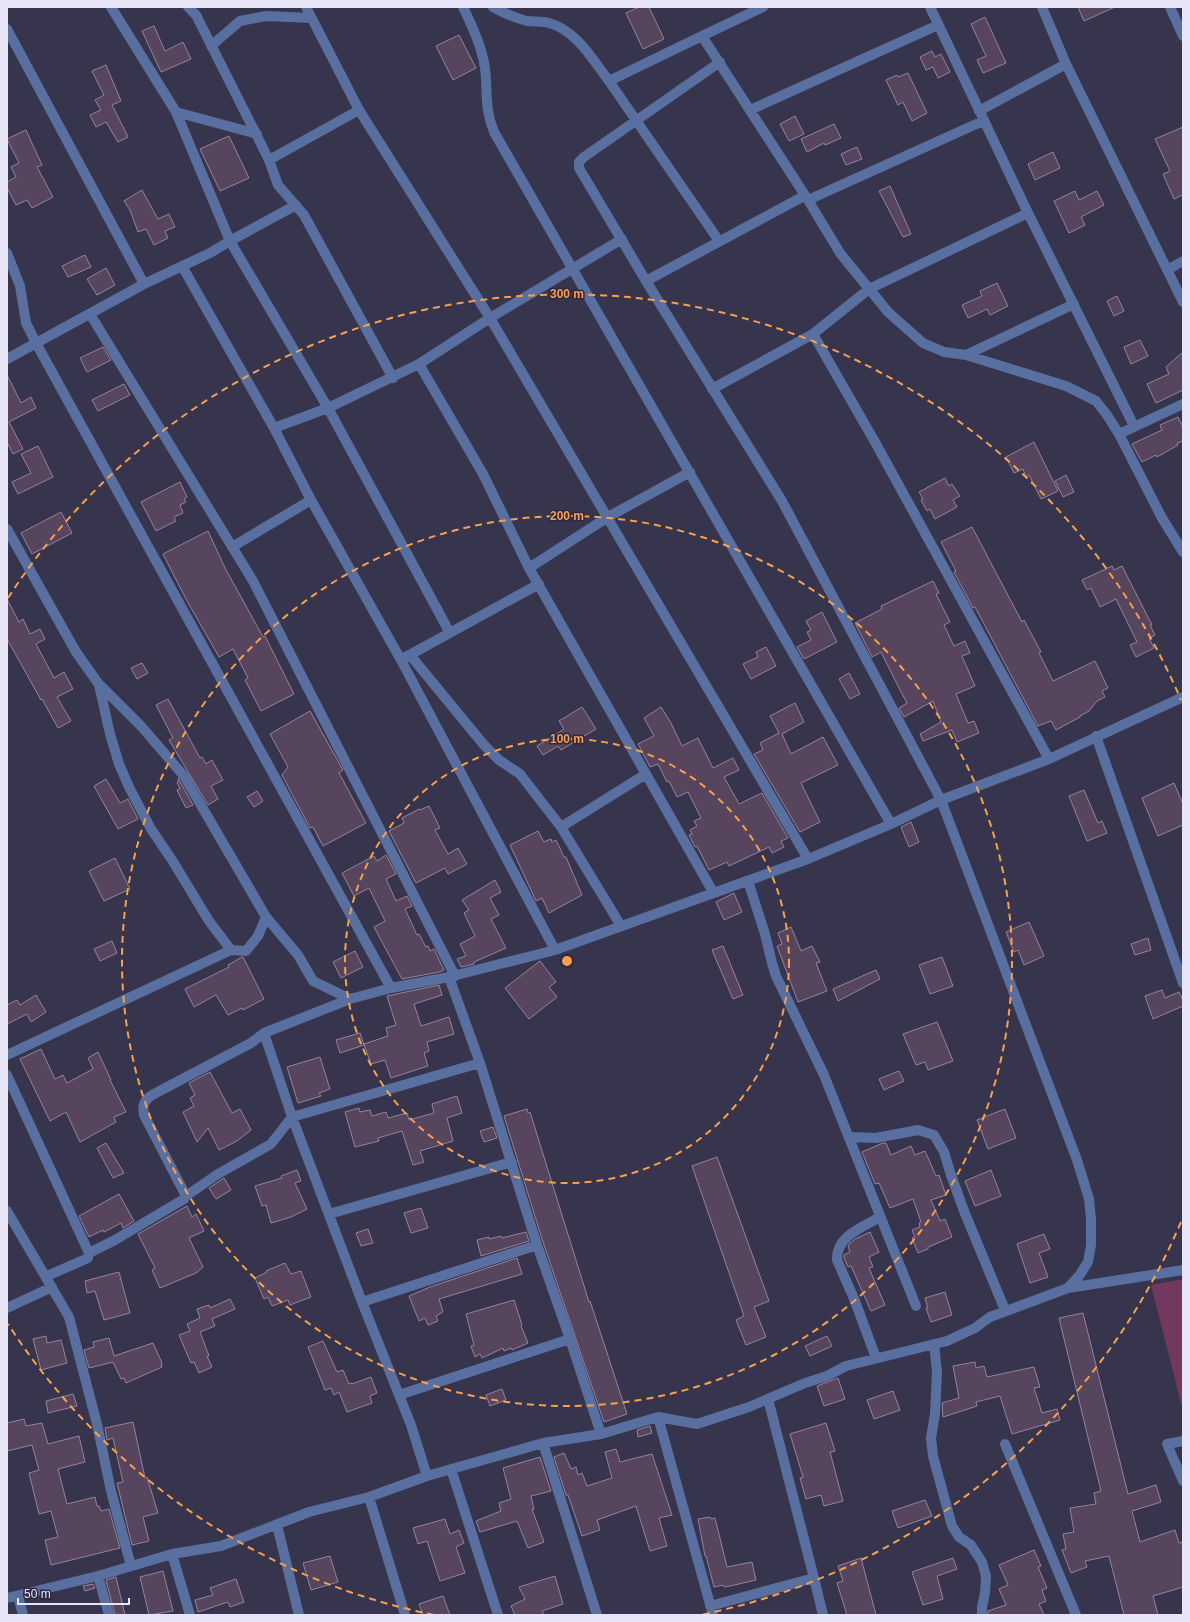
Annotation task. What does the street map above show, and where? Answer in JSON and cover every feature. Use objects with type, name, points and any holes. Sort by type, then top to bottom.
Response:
[{"type":"street","points":[[110,7],[176,112],[230,241],[328,408],[450,633]]},
{"type":"street","points":[[188,7],[196,15],[257,134],[278,185],[304,215],[393,378]]},
{"type":"street","points":[[306,7],[310,18],[359,110],[490,318],[808,859]]},
{"type":"street","points":[[463,7],[474,30],[483,61],[486,103],[494,132],[892,824]]},
{"type":"street","points":[[493,7],[504,13],[528,21],[550,23],[569,33],[582,46],[609,81],[719,241]]},
{"type":"street","points":[[609,81],[655,57],[763,7]]},
{"type":"street","points":[[930,7],[983,121],[1134,426]]},
{"type":"street","points":[[1042,7],[1066,64],[1183,302]]},
{"type":"street","points":[[1170,7],[1183,36]]},
{"type":"street","points":[[211,46],[240,21],[266,16],[310,18]]},
{"type":"street","points":[[750,110],[938,25]]},
{"type":"street","points":[[7,29],[144,284]]},
{"type":"street","points":[[702,36],[720,62],[840,253],[888,312],[923,344],[944,352],[966,355],[1066,386],[1096,401],[1119,434],[1162,518],[1183,552]]},
{"type":"street","points":[[720,62],[584,157],[579,162],[579,168],[646,281],[782,501],[941,800],[1077,1160],[1089,1199],[1091,1245],[1088,1262],[1079,1276],[1068,1288]]},
{"type":"street","points":[[979,111],[1066,64]]},
{"type":"street","points":[[269,160],[359,110]]},
{"type":"street","points":[[176,112],[257,134]]},
{"type":"street","points":[[646,281],[719,241],[806,198],[983,121]]},
{"type":"street","points":[[7,359],[144,284],[182,266],[296,205]]},
{"type":"street","points":[[712,389],[813,334],[869,289],[1028,213]]},
{"type":"street","points":[[274,428],[328,408],[393,378],[419,364],[490,318],[622,239]]},
{"type":"street","points":[[7,253],[20,286],[26,323],[36,343],[391,988]]},
{"type":"street","points":[[1167,270],[1183,261]]},
{"type":"street","points":[[182,266],[274,428],[311,500],[405,658],[555,950]]},
{"type":"street","points":[[966,355],[1074,304]]},
{"type":"street","points":[[90,314],[253,581],[452,977],[512,1162],[537,1245],[601,1434]]},
{"type":"street","points":[[813,334],[875,442],[1049,759]]},
{"type":"street","points":[[419,364],[483,474],[529,568],[713,892]]},
{"type":"street","points":[[1119,434],[1183,404]]},
{"type":"street","points":[[529,568],[608,517],[690,472]]},
{"type":"street","points":[[232,547],[311,500]]},
{"type":"street","points":[[7,529],[76,652],[98,683],[146,731],[184,776],[266,917],[298,955],[312,981],[350,999]]},
{"type":"street","points":[[405,658],[539,584]]},
{"type":"street","points":[[405,658],[484,745],[499,760],[520,774],[561,827],[621,926]]},
{"type":"street","points":[[98,683],[110,734],[129,787],[151,829],[172,860],[209,921],[231,950]]},
{"type":"street","points":[[186,1196],[144,1115],[142,1106],[144,1100],[251,1043],[264,1033],[350,999],[391,988],[452,977],[555,950],[713,892],[748,881],[808,859],[892,824],[941,800],[1049,759],[1183,697]]},
{"type":"street","points":[[1096,736],[1183,983]]},
{"type":"street","points":[[561,827],[646,774]]},
{"type":"street","points":[[748,881],[765,934],[776,976],[824,1075],[916,1306]]},
{"type":"street","points":[[7,1055],[231,950],[246,951],[258,936],[266,917]]},
{"type":"street","points":[[264,1033],[292,1117],[362,1302],[411,1425],[427,1476]]},
{"type":"street","points":[[89,1253],[115,1240],[184,1199],[186,1196],[218,1174],[271,1144],[292,1117],[480,1062]]},
{"type":"street","points":[[7,1074],[89,1253],[88,1258],[47,1276]]},
{"type":"street","points":[[849,1137],[876,1138],[918,1130],[934,1135],[944,1152],[964,1211],[1005,1310]]},
{"type":"street","points":[[329,1214],[512,1162]]},
{"type":"street","points":[[7,1211],[47,1276],[69,1316],[98,1430],[111,1491],[131,1566]]},
{"type":"street","points":[[876,1358],[855,1301],[837,1260],[836,1252],[848,1236],[880,1217]]},
{"type":"street","points":[[362,1302],[537,1245]]},
{"type":"street","points":[[7,1598],[98,1576],[172,1554],[221,1546],[309,1512],[369,1497],[427,1476],[543,1443],[601,1434],[658,1417],[697,1424],[749,1407],[805,1383],[827,1376],[846,1366],[934,1344],[962,1335],[976,1328],[990,1317],[1005,1310],[1068,1288],[1183,1270]]},
{"type":"street","points":[[7,1308],[52,1287]]},
{"type":"street","points":[[399,1395],[570,1339]]},
{"type":"street","points":[[934,1344],[937,1372],[935,1414],[931,1438],[933,1456],[952,1526],[959,1537],[971,1545],[982,1562],[986,1576],[982,1615]]},
{"type":"street","points":[[768,1399],[823,1615]]},
{"type":"street","points":[[658,1417],[712,1611],[814,1578]]},
{"type":"street","points":[[1183,1441],[1168,1444],[1183,1481]]},
{"type":"street","points":[[543,1443],[597,1615]]},
{"type":"street","points":[[1005,1444],[1076,1615]]},
{"type":"street","points":[[450,1469],[498,1615]]},
{"type":"street","points":[[369,1497],[405,1615]]},
{"type":"street","points":[[277,1525],[299,1615]]},
{"type":"street","points":[[172,1554],[190,1615]]},
{"type":"street","points":[[98,1576],[109,1615]]},
{"type":"street","points":[[18,1596],[23,1615]]},
{"type":"shaded area","points":[[1183,1279],[1183,1411],[1151,1285]]},
{"type":"building","points":[[639,7],[649,7],[664,39],[643,49],[626,13]]},
{"type":"building","points":[[1078,7],[1115,7],[1084,21]]},
{"type":"building","points":[[985,17],[1006,63],[983,73],[977,60],[986,56],[971,24]]},
{"type":"building","points":[[154,26],[165,51],[183,42],[191,59],[161,72],[142,31]]},
{"type":"building","points":[[459,35],[476,68],[453,80],[436,46]]},
{"type":"building","points":[[932,51],[935,57],[941,54],[950,72],[938,78],[933,67],[926,70],[920,57]]},
{"type":"building","points":[[106,65],[121,101],[112,105],[128,137],[118,142],[106,122],[96,127],[90,115],[101,110],[95,100],[104,95],[92,71]]},
{"type":"building","points":[[908,73],[927,113],[912,121],[903,102],[898,105],[886,80],[897,75],[898,77]]},
{"type":"building","points":[[795,116],[804,134],[789,141],[780,124]]},
{"type":"building","points":[[834,124],[841,138],[825,145],[824,143],[807,152],[801,139]]},
{"type":"building","points":[[1183,127],[1183,197],[1182,195],[1174,199],[1163,174],[1170,171],[1155,139]]},
{"type":"building","points":[[26,130],[42,165],[37,167],[53,197],[32,208],[27,200],[16,205],[7,188],[7,182],[16,177],[11,167],[19,163],[7,139]]},
{"type":"building","points":[[229,136],[249,178],[220,191],[200,149]]},
{"type":"building","points":[[857,147],[862,159],[846,165],[841,154]]},
{"type":"building","points":[[1053,152],[1060,168],[1035,180],[1028,164]]},
{"type":"building","points":[[890,186],[911,234],[903,237],[879,191]]},
{"type":"building","points":[[142,190],[158,219],[169,214],[175,227],[165,231],[168,238],[154,245],[146,229],[138,232],[130,210],[124,201]]},
{"type":"building","points":[[1075,191],[1079,200],[1097,191],[1104,205],[1081,217],[1085,225],[1069,233],[1054,201]]},
{"type":"building","points":[[85,255],[91,267],[68,277],[62,266]]},
{"type":"building","points":[[106,268],[115,285],[97,295],[87,279]]},
{"type":"building","points":[[997,283],[1008,306],[990,315],[987,309],[968,318],[962,305],[982,296],[980,291]]},
{"type":"building","points":[[1117,296],[1124,311],[1114,316],[1107,301]]},
{"type":"building","points":[[1140,340],[1148,356],[1131,364],[1124,347]]},
{"type":"building","points":[[103,347],[111,360],[87,372],[80,358]]},
{"type":"building","points":[[1183,352],[1183,390],[1156,403],[1147,384],[1169,374],[1166,367]]},
{"type":"building","points":[[7,375],[21,403],[31,397],[36,408],[9,422],[23,449],[13,454],[7,442]]},
{"type":"building","points":[[124,384],[130,395],[98,411],[92,400]]},
{"type":"building","points":[[1178,417],[1183,427],[1183,441],[1177,443],[1178,445],[1157,457],[1156,455],[1142,462],[1132,444],[1162,430],[1160,425]]},
{"type":"building","points":[[1034,442],[1058,491],[1041,499],[1029,475],[1026,477],[1023,469],[1014,473],[1006,457]]},
{"type":"building","points":[[38,446],[53,477],[18,494],[12,482],[31,473],[21,454]]},
{"type":"building","points":[[1066,475],[1074,492],[1063,497],[1055,481]]},
{"type":"building","points":[[945,478],[949,486],[952,484],[960,496],[953,500],[957,507],[935,519],[930,509],[927,511],[921,500],[923,499],[919,492]]},
{"type":"building","points":[[180,482],[187,497],[184,499],[186,502],[180,505],[183,513],[174,517],[176,521],[156,531],[141,502]]},
{"type":"building","points":[[61,512],[72,533],[32,554],[21,533]]},
{"type":"building","points":[[972,527],[1022,622],[1024,620],[1041,652],[1039,653],[1053,681],[1095,661],[1108,688],[1102,691],[1105,697],[1097,701],[1089,711],[1056,730],[1051,721],[1038,726],[975,607],[973,608],[954,572],[956,571],[941,542]]},
{"type":"building","points":[[208,531],[225,568],[263,637],[265,636],[294,694],[261,711],[245,680],[248,678],[233,649],[219,657],[186,599],[163,554]]},
{"type":"building","points":[[1112,566],[1114,570],[1122,566],[1152,625],[1150,625],[1155,635],[1149,638],[1154,648],[1136,657],[1130,645],[1137,642],[1116,599],[1100,607],[1091,588],[1087,590],[1082,580]]},
{"type":"building","points":[[933,581],[939,593],[936,594],[950,622],[944,625],[954,646],[965,641],[970,653],[962,656],[975,686],[956,694],[968,723],[974,721],[979,733],[957,742],[952,730],[923,741],[920,734],[941,722],[933,701],[904,717],[899,708],[907,703],[881,652],[872,657],[855,623],[882,609],[881,606]]},
{"type":"building","points":[[7,599],[19,622],[23,619],[30,634],[40,629],[45,639],[36,644],[54,678],[64,672],[73,689],[57,697],[71,721],[58,728],[7,639]]},
{"type":"building","points":[[822,612],[837,642],[804,659],[797,647],[811,640],[807,632],[811,630],[806,621]]},
{"type":"building","points":[[766,647],[776,666],[751,679],[743,664],[758,657],[756,652]]},
{"type":"building","points":[[142,663],[148,673],[137,679],[131,668]]},
{"type":"building","points":[[849,673],[860,694],[850,699],[839,679]]},
{"type":"building","points":[[168,699],[200,758],[202,757],[206,764],[212,760],[223,780],[211,786],[218,799],[208,805],[169,740],[173,738],[156,705]]},
{"type":"building","points":[[795,703],[804,722],[782,734],[791,754],[823,737],[838,765],[801,783],[820,822],[800,832],[754,754],[763,750],[760,743],[779,733],[770,716]]},
{"type":"building","points":[[582,707],[596,729],[561,750],[558,746],[543,755],[537,746],[564,729],[559,721]]},
{"type":"building","points":[[661,707],[671,723],[682,746],[698,738],[713,768],[733,758],[739,770],[724,777],[739,804],[762,793],[788,838],[781,841],[784,847],[772,853],[769,847],[729,866],[727,862],[709,870],[697,846],[695,847],[689,835],[692,834],[690,830],[697,826],[694,821],[701,818],[688,792],[677,797],[658,764],[650,767],[638,744],[654,736],[644,718]]},
{"type":"building","points":[[310,711],[343,770],[339,773],[366,823],[323,846],[313,827],[310,828],[282,775],[288,767],[270,734]]},
{"type":"building","points":[[178,778],[193,805],[186,808],[177,790],[180,789],[177,782],[179,781]]},
{"type":"building","points":[[106,779],[120,803],[128,799],[138,819],[118,829],[94,786]]},
{"type":"building","points":[[1174,783],[1183,804],[1183,825],[1158,836],[1142,798]]},
{"type":"building","points":[[1084,790],[1098,823],[1102,821],[1107,833],[1087,841],[1069,796]]},
{"type":"building","points":[[257,791],[263,801],[254,807],[247,797]]},
{"type":"building","points":[[429,806],[440,828],[435,830],[448,854],[458,848],[467,864],[448,874],[445,868],[416,883],[389,831],[404,823],[402,818],[419,809],[420,810]]},
{"type":"building","points":[[911,822],[919,842],[909,847],[901,827]]},
{"type":"building","points":[[538,831],[544,842],[551,839],[552,842],[556,840],[564,857],[566,857],[582,895],[549,913],[542,898],[536,901],[510,845]]},
{"type":"building","points":[[386,855],[396,874],[386,879],[396,901],[407,896],[412,906],[405,909],[417,935],[419,934],[430,951],[434,949],[444,970],[402,979],[374,927],[385,921],[369,888],[354,896],[342,873],[374,856],[377,861]]},
{"type":"building","points":[[115,858],[130,889],[104,901],[89,871]]},
{"type":"building","points":[[495,880],[501,892],[490,898],[499,915],[491,919],[506,948],[474,962],[474,964],[461,967],[457,959],[466,956],[460,944],[475,936],[464,913],[469,910],[462,900]]},
{"type":"building","points":[[734,893],[742,912],[724,920],[716,902]]},
{"type":"building","points":[[1029,922],[1044,956],[1024,965],[1018,950],[1014,952],[1006,932]]},
{"type":"building","points":[[791,927],[801,951],[812,946],[820,962],[816,963],[827,991],[798,1002],[777,946],[782,944],[778,933]]},
{"type":"building","points":[[1148,938],[1151,950],[1135,955],[1131,944]]},
{"type":"building","points":[[112,941],[117,953],[100,961],[94,949]]},
{"type":"building","points":[[723,946],[743,995],[733,999],[712,950]]},
{"type":"building","points":[[355,951],[363,967],[341,978],[333,962]]},
{"type":"building","points":[[242,957],[264,999],[243,1010],[242,1008],[228,1015],[216,995],[194,1007],[185,989],[229,967],[228,965]]},
{"type":"building","points":[[942,957],[953,986],[930,994],[919,965]]},
{"type":"building","points":[[540,961],[556,982],[549,987],[557,997],[529,1019],[505,988]]},
{"type":"building","points":[[876,970],[880,979],[838,1001],[833,989]]},
{"type":"building","points":[[439,985],[442,995],[414,1004],[421,1026],[449,1017],[454,1034],[427,1042],[429,1051],[424,1053],[428,1066],[391,1078],[385,1060],[371,1064],[364,1044],[388,1036],[386,1028],[396,1025],[387,996]]},
{"type":"building","points":[[1162,990],[1165,998],[1179,992],[1183,1001],[1183,1006],[1153,1019],[1145,996]]},
{"type":"building","points":[[36,995],[46,1012],[31,1022],[27,1014],[7,1024],[7,1005],[17,1000],[20,1005]]},
{"type":"building","points":[[937,1022],[953,1061],[928,1070],[925,1062],[916,1065],[903,1034]]},
{"type":"building","points":[[360,1033],[364,1045],[340,1053],[336,1040]]},
{"type":"building","points":[[41,1049],[55,1079],[63,1075],[67,1083],[93,1069],[88,1058],[98,1052],[126,1112],[114,1117],[116,1122],[80,1142],[66,1112],[50,1121],[20,1059]]},
{"type":"building","points":[[320,1057],[330,1089],[319,1093],[321,1096],[298,1103],[287,1067]]},
{"type":"building","points":[[899,1071],[904,1081],[884,1090],[879,1079]]},
{"type":"building","points":[[210,1072],[232,1113],[240,1109],[251,1130],[237,1141],[219,1150],[208,1128],[197,1142],[183,1112],[194,1106],[190,1098],[195,1095],[189,1083]]},
{"type":"building","points":[[457,1096],[462,1113],[447,1118],[453,1141],[420,1151],[424,1162],[413,1165],[402,1131],[378,1138],[379,1141],[355,1147],[345,1112],[359,1108],[360,1112],[370,1110],[372,1116],[386,1112],[388,1118],[407,1113],[409,1120],[434,1113],[432,1104]]},
{"type":"building","points":[[527,1109],[528,1113],[530,1112],[589,1302],[590,1301],[627,1414],[604,1422],[542,1239],[504,1116]]},
{"type":"building","points":[[1005,1109],[1016,1138],[988,1149],[977,1120]]},
{"type":"building","points":[[493,1127],[497,1138],[484,1142],[480,1131]]},
{"type":"building","points":[[106,1143],[124,1173],[113,1178],[97,1148]]},
{"type":"building","points":[[886,1143],[891,1155],[911,1146],[915,1155],[925,1151],[936,1176],[939,1175],[946,1195],[931,1200],[940,1221],[945,1219],[952,1237],[918,1253],[912,1238],[915,1237],[912,1230],[920,1227],[919,1223],[921,1222],[913,1199],[890,1208],[879,1183],[875,1184],[862,1152]]},
{"type":"building","points":[[717,1157],[769,1301],[754,1307],[766,1337],[746,1345],[736,1320],[744,1316],[692,1166]]},
{"type":"building","points":[[297,1170],[301,1181],[295,1183],[307,1209],[291,1217],[271,1223],[266,1205],[262,1206],[255,1186],[282,1178],[281,1176]]},
{"type":"building","points":[[991,1170],[1001,1196],[975,1206],[965,1181]]},
{"type":"building","points":[[224,1178],[231,1190],[216,1199],[209,1188]]},
{"type":"building","points":[[119,1194],[134,1221],[123,1228],[121,1223],[104,1232],[103,1230],[89,1237],[79,1216]]},
{"type":"building","points":[[187,1206],[192,1217],[196,1214],[204,1231],[189,1238],[203,1267],[196,1273],[160,1288],[152,1270],[155,1268],[138,1234]]},
{"type":"building","points":[[421,1208],[428,1228],[411,1233],[404,1213]]},
{"type":"building","points":[[368,1229],[373,1243],[361,1246],[356,1233]]},
{"type":"building","points":[[526,1232],[529,1241],[481,1256],[477,1240],[501,1236],[502,1238]]},
{"type":"building","points":[[870,1232],[879,1252],[869,1257],[873,1267],[869,1268],[885,1305],[871,1311],[851,1266],[848,1267],[844,1258],[844,1255],[850,1252],[848,1246],[850,1243]]},
{"type":"building","points":[[1044,1234],[1050,1249],[1039,1253],[1048,1277],[1030,1283],[1017,1244]]},
{"type":"building","points":[[517,1258],[522,1274],[439,1299],[443,1312],[436,1316],[438,1321],[428,1325],[425,1318],[419,1321],[409,1296],[430,1287]]},
{"type":"building","points":[[285,1263],[291,1274],[301,1271],[311,1297],[290,1305],[288,1300],[272,1306],[268,1297],[264,1299],[255,1278],[267,1272],[266,1271]]},
{"type":"building","points":[[119,1272],[130,1313],[104,1320],[95,1291],[87,1293],[85,1281]]},
{"type":"building","points":[[945,1292],[952,1315],[931,1322],[926,1308],[928,1308],[925,1298]]},
{"type":"building","points":[[230,1299],[235,1309],[212,1319],[215,1326],[200,1332],[212,1367],[199,1373],[194,1362],[191,1363],[179,1335],[190,1331],[187,1324],[200,1318],[197,1309],[209,1305],[210,1308]]},
{"type":"building","points":[[514,1300],[522,1325],[521,1326],[528,1343],[512,1350],[511,1348],[504,1351],[503,1348],[482,1358],[480,1354],[475,1357],[471,1346],[474,1345],[466,1314]]},
{"type":"building","points":[[1083,1313],[1128,1494],[1156,1485],[1161,1502],[1132,1511],[1140,1542],[1175,1530],[1179,1543],[1183,1542],[1183,1587],[1153,1596],[1158,1615],[1124,1615],[1109,1556],[1085,1561],[1087,1567],[1071,1573],[1062,1550],[1066,1549],[1063,1534],[1074,1532],[1070,1508],[1096,1504],[1094,1493],[1101,1491],[1059,1318]]},
{"type":"building","points":[[46,1336],[47,1343],[61,1340],[67,1363],[41,1370],[33,1339]]},
{"type":"building","points":[[827,1336],[832,1346],[810,1356],[805,1346]]},
{"type":"building","points":[[109,1338],[114,1356],[153,1343],[162,1363],[162,1367],[126,1383],[124,1378],[121,1379],[113,1362],[89,1368],[84,1350],[94,1347],[93,1342]]},
{"type":"building","points":[[323,1341],[337,1372],[343,1370],[349,1384],[371,1377],[377,1393],[370,1396],[372,1403],[347,1412],[339,1392],[334,1395],[331,1388],[325,1390],[308,1347]]},
{"type":"building","points":[[975,1362],[976,1368],[984,1366],[987,1377],[1034,1367],[1040,1387],[1034,1388],[1042,1413],[1057,1409],[1060,1420],[1012,1434],[1000,1396],[976,1402],[977,1406],[943,1417],[942,1403],[959,1398],[953,1366]]},
{"type":"building","points":[[838,1378],[845,1399],[824,1406],[817,1386]]},
{"type":"building","points":[[502,1389],[506,1400],[490,1406],[486,1395]]},
{"type":"building","points":[[893,1391],[900,1410],[874,1419],[867,1400]]},
{"type":"building","points":[[73,1394],[77,1406],[48,1413],[46,1401]]},
{"type":"building","points":[[24,1419],[26,1426],[42,1423],[48,1444],[79,1436],[85,1462],[58,1469],[67,1504],[95,1497],[97,1506],[99,1506],[101,1511],[109,1509],[120,1548],[51,1565],[45,1540],[58,1537],[51,1511],[39,1514],[29,1473],[39,1470],[32,1445],[7,1451],[7,1423]]},
{"type":"building","points":[[133,1422],[145,1478],[147,1477],[158,1513],[143,1517],[149,1541],[132,1545],[117,1483],[123,1482],[113,1438],[107,1440],[105,1428]]},
{"type":"building","points":[[826,1423],[835,1451],[830,1452],[843,1501],[824,1506],[821,1495],[806,1499],[800,1478],[803,1477],[790,1434]]},
{"type":"building","points":[[650,1426],[652,1433],[638,1437],[637,1430]]},
{"type":"building","points":[[616,1449],[620,1462],[652,1454],[672,1515],[659,1518],[667,1546],[650,1551],[636,1506],[597,1520],[600,1530],[582,1536],[568,1495],[566,1495],[554,1457],[564,1453],[571,1469],[576,1467],[578,1475],[582,1473],[587,1486],[612,1478],[605,1452]]},
{"type":"building","points":[[540,1457],[551,1491],[531,1496],[534,1509],[532,1509],[544,1542],[528,1548],[517,1521],[480,1532],[476,1521],[501,1511],[499,1503],[511,1499],[503,1468]]},
{"type":"building","points":[[925,1500],[932,1516],[898,1528],[892,1511]]},
{"type":"building","points":[[710,1517],[711,1519],[715,1518],[727,1567],[752,1562],[756,1580],[724,1587],[723,1585],[714,1587],[705,1556],[698,1519]]},
{"type":"building","points":[[445,1519],[450,1534],[459,1530],[464,1543],[456,1547],[465,1573],[440,1581],[427,1541],[418,1544],[413,1528]]},
{"type":"building","points":[[1034,1550],[1041,1566],[1038,1567],[1047,1588],[1042,1590],[1046,1601],[1039,1604],[1044,1615],[988,1615],[988,1611],[1006,1605],[999,1589],[1008,1585],[999,1565]]},
{"type":"building","points":[[330,1556],[338,1582],[311,1590],[303,1563]]},
{"type":"building","points":[[861,1558],[876,1615],[847,1615],[837,1583],[843,1581],[838,1566]]},
{"type":"building","points":[[953,1558],[957,1569],[937,1576],[943,1599],[923,1605],[912,1572]]},
{"type":"building","points":[[163,1571],[173,1611],[149,1615],[140,1577]]},
{"type":"building","points":[[555,1576],[563,1604],[542,1611],[544,1615],[515,1615],[511,1606],[525,1599],[519,1587]]},
{"type":"building","points":[[116,1577],[125,1615],[115,1615],[106,1580]]},
{"type":"building","points":[[236,1579],[244,1602],[230,1607],[228,1602],[198,1612],[195,1600],[213,1595],[210,1588]]},
{"type":"building","points":[[93,1584],[95,1588],[85,1591],[83,1586]]},
{"type":"building","points":[[443,1596],[450,1615],[423,1615],[419,1604]]}]
